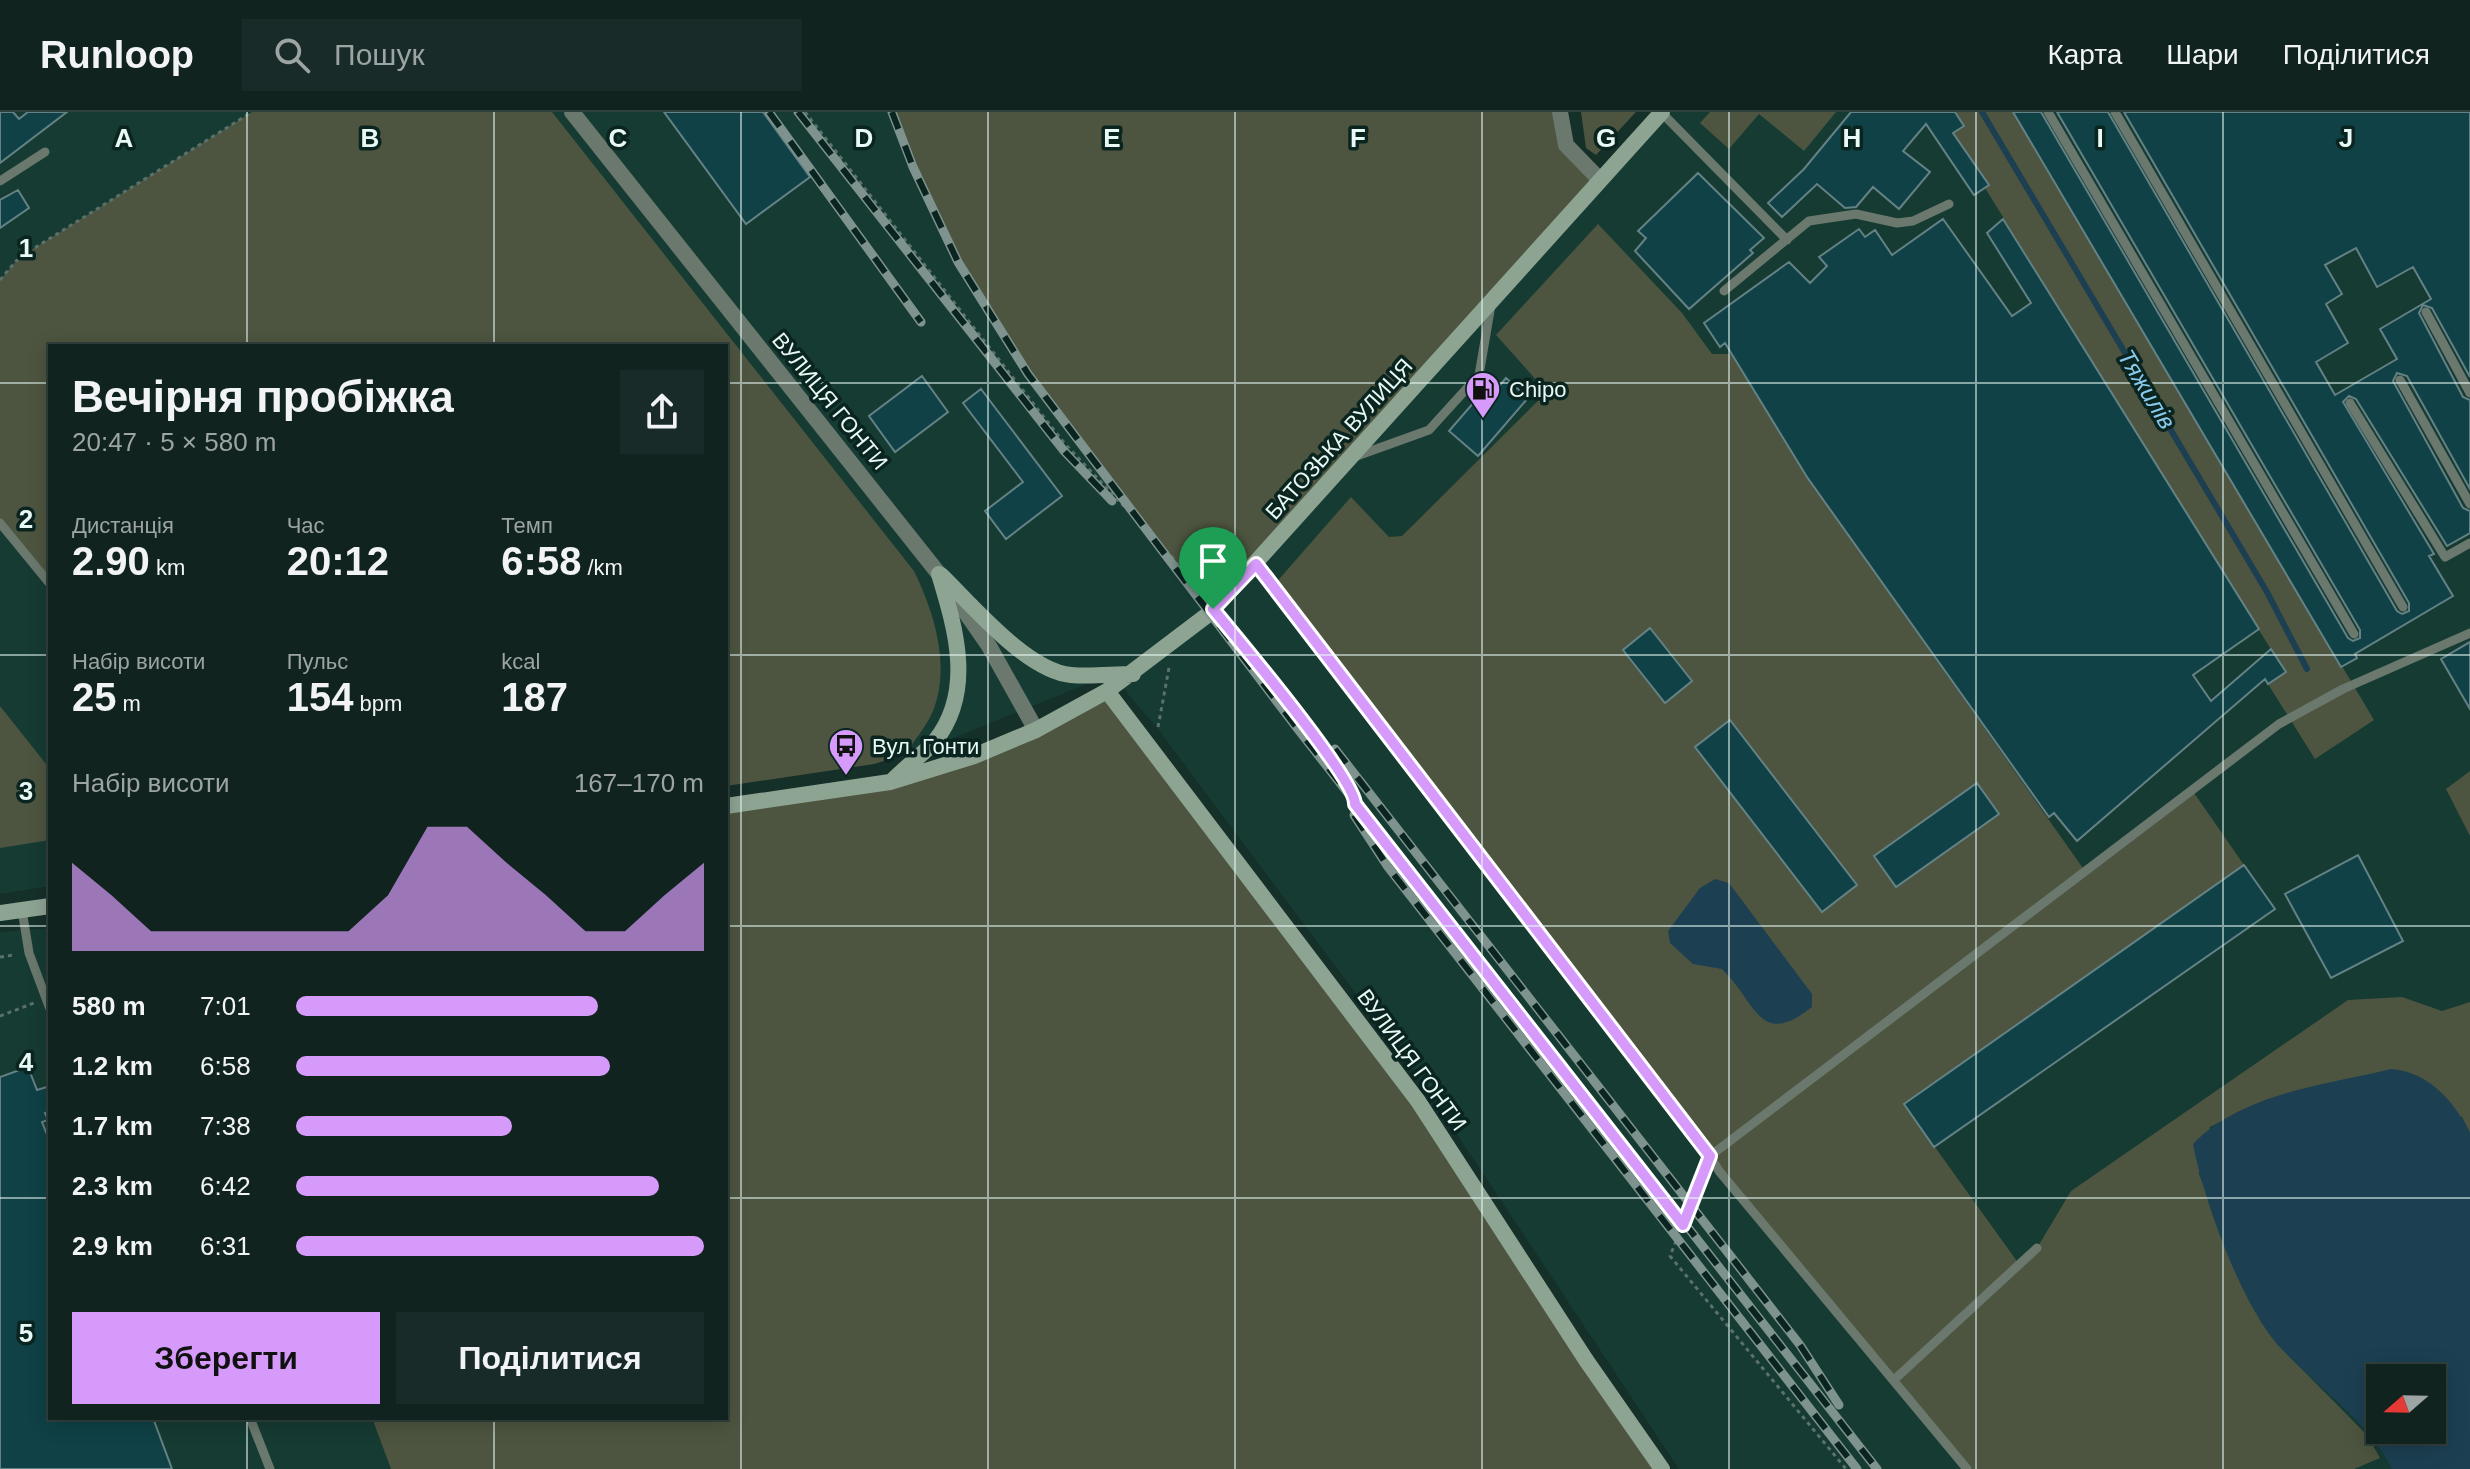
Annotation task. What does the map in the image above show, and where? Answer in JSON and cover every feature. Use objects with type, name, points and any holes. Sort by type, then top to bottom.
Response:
[{"type":"street","name":"ВУЛИЦЯ ГОНТИ","points":[[572,112],[939,574],[989,646],[1036,730]]},
{"type":"street","points":[[1560,112],[1566,145],[1600,180]]},
{"type":"street","name":"БАТОЗЬКА ВУЛИЦЯ","points":[[728,806],[890,782],[974,756],[1036,730],[1133,674],[1213,609],[1256,564],[1661,112]]},
{"type":"street","points":[[939,574],[1013,642],[1051,669],[1070,675],[1133,674]]},
{"type":"street","points":[[890,782],[936,740],[957,686],[959,640],[939,574]]},
{"type":"street","name":"ВУЛИЦЯ ГОНТИ","points":[[1107,691],[1418,1101],[1586,1360],[1662,1469]]},
{"type":"street","points":[[0,913],[48,906]]},
{"type":"lane","points":[[1661,112],[1787,240]]},
{"type":"lane","points":[[2048,112],[2354,634]]},
{"type":"lane","points":[[2115,112],[2403,607]]},
{"type":"lane","points":[[0,181],[45,152]]},
{"type":"lane","points":[[1724,291],[1809,221],[1856,214],[1897,223],[1913,221],[1949,204]]},
{"type":"lane","points":[[1351,458],[1429,430],[1479,375],[1492,300]]},
{"type":"lane","points":[[2426,312],[2470,393]]},
{"type":"lane","points":[[2400,380],[2470,504]]},
{"type":"lane","points":[[2350,403],[2445,557],[2470,543]]},
{"type":"lane","points":[[0,523],[48,582]]},
{"type":"lane","points":[[1256,564],[1719,1171],[1967,1469]]},
{"type":"lane","points":[[1710,1156],[2279,724],[2343,689],[2470,633]]},
{"type":"lane","points":[[22,910],[29,953],[48,1004]]},
{"type":"lane","points":[[1895,1379],[2037,1248]]},
{"type":"lane","points":[[251,1420],[270,1469]]},
{"type":"path","points":[[0,280],[16,261],[33,249],[252,112]]},
{"type":"path","points":[[805,112],[1065,444],[1173,558],[1334,764],[1356,795],[1355,804],[1416,884],[1683,1225]]},
{"type":"path","points":[[0,1016],[46,998]]},
{"type":"path","points":[[1710,1156],[1670,1256],[1846,1469]]},
{"type":"shaded area","points":[[0,112],[892,112],[934,215],[1002,334],[1080,444],[1213,609],[1661,112],[2470,112],[2470,1469],[1679,1469],[1425,1086],[1158,729],[1111,674],[944,742],[874,764],[728,786],[728,344],[48,344],[48,886],[0,894]]},
{"type":"shaded area","points":[[252,112],[552,112],[914,571],[934,621],[938,640],[940,676],[933,711],[906,754],[874,764],[728,786],[728,344],[48,344],[48,583],[0,523],[0,280],[16,261]]},
{"type":"shaded area","points":[[892,112],[1560,112],[1566,146],[1600,180],[1210,613],[1088,457],[1002,336],[940,228]]},
{"type":"shaded area","points":[[1581,112],[1636,112],[1596,155],[1586,148]]},
{"type":"shaded area","points":[[1710,112],[1836,112],[1804,151],[1759,114],[1729,149],[1700,123]]},
{"type":"shaded area","points":[[1956,112],[2013,112],[2374,720],[2315,759],[2268,684],[2285,672],[1985,188],[1989,185],[1953,133],[1964,126]]},
{"type":"shaded area","points":[[1598,224],[1682,313],[1712,354],[1731,354],[1807,477],[2085,871],[2192,790],[2244,865],[1904,1104],[2019,1264],[2037,1248],[2071,1191],[2348,1000],[2402,997],[2442,1011],[2470,1002],[2470,1133],[2462,1117],[2268,1099],[2210,1127],[2199,1174],[2254,1309],[2277,1344],[2366,1434],[2366,1444],[2372,1444],[2380,1458],[2354,1469],[1967,1469],[1719,1171],[1273,586],[1351,497],[1389,537],[1402,536],[1547,392],[1496,335]]},
{"type":"shaded area","points":[[1107,691],[1418,1101],[1662,1469],[391,1469],[373,1420],[728,1420],[728,806],[890,782],[974,756]]},
{"type":"shaded area","points":[[0,706],[48,766],[48,840],[0,848]]},
{"type":"shaded area","points":[[2470,771],[2470,836],[2446,789]]},
{"type":"shaded area","points":[[48,928],[48,1420],[373,1420],[391,1469],[0,1469],[0,932]]},
{"type":"water","points":[[1715,879],[1729,883],[1812,994],[1812,1007],[1794,1019],[1780,1024],[1769,1022],[1752,1007],[1722,969],[1693,964],[1670,943],[1668,931],[1700,888]]},
{"type":"water","points":[[2391,1069],[2405,1071],[2439,1090],[2470,1133],[2470,1469],[2392,1469],[2376,1444],[2446,1444],[2446,1364],[2366,1364],[2366,1431],[2280,1347],[2252,1306],[2226,1251],[2205,1193],[2193,1144],[2235,1113],[2312,1086]]},
{"type":"building","points":[[0,112],[13,112],[19,119],[28,112],[67,112],[0,163]]},
{"type":"building","points":[[664,112],[763,112],[810,177],[746,224]]},
{"type":"building","points":[[1851,112],[1955,112],[1964,126],[1953,133],[1989,185],[1974,195],[1926,124],[1903,151],[1930,172],[1899,209],[1873,187],[1856,207],[1845,208],[1817,184],[1782,217],[1768,203],[1804,169]]},
{"type":"building","points":[[2013,112],[2041,112],[2348,638],[2353,641],[2360,638],[2360,630],[2057,112],[2108,112],[2397,611],[2402,614],[2409,611],[2409,603],[2124,112],[2470,112],[2470,377],[2432,308],[2423,305],[2419,313],[2463,397],[2470,400],[2470,489],[2407,376],[2397,373],[2393,381],[2463,508],[2470,511],[2470,533],[2447,546],[2356,399],[2349,396],[2343,402],[2434,554],[2429,556],[2453,596],[2355,654],[2357,658],[2341,667]],"holes":[[[2356,248],[2377,287],[2413,267],[2431,299],[2380,329],[2397,359],[2335,395],[2316,362],[2348,343],[2326,304],[2342,294],[2325,265]]]},
{"type":"building","points":[[1698,173],[1764,238],[1750,250],[1753,253],[1689,309],[1635,251],[1646,238],[1638,231]]},
{"type":"building","points":[[18,190],[29,208],[0,228],[0,200]]},
{"type":"building","points":[[1943,219],[2012,316],[2031,303],[1987,233],[2003,219],[2259,629],[2193,675],[2211,701],[2271,649],[2286,672],[2268,684],[2265,679],[2077,841],[2054,813],[2049,817],[1807,477],[1725,343],[1720,347],[1704,323],[1789,262],[1810,283],[1827,266],[1819,257],[1859,229],[1865,237],[1875,230],[1892,255]]},
{"type":"building","points":[[922,376],[948,412],[895,452],[869,416]]},
{"type":"building","points":[[1506,378],[1528,398],[1478,456],[1449,431],[1488,386],[1494,392]]},
{"type":"building","points":[[981,389],[1062,496],[1006,539],[985,511],[1023,482],[963,403]]},
{"type":"building","points":[[1650,628],[1692,681],[1665,703],[1623,650]]},
{"type":"building","points":[[2470,642],[2470,709],[2441,659]]},
{"type":"building","points":[[1730,720],[1857,885],[1822,912],[1695,747]]},
{"type":"building","points":[[1977,783],[1999,814],[1896,887],[1874,856]]},
{"type":"building","points":[[2358,855],[2403,941],[2331,978],[2285,894]]},
{"type":"building","points":[[2244,865],[2275,909],[1934,1147],[1904,1104]]},
{"type":"building","points":[[28,1067],[37,1090],[48,1087],[48,1112],[45,1113],[48,1120],[42,1122],[48,1137],[48,1420],[154,1420],[172,1469],[0,1469],[0,1077]]},
{"type":"waterway","name":"Тяжилів","points":[[1982,112],[2267,592],[2307,669]]},
{"type":"railway","points":[[769,112],[921,322]]},
{"type":"railway","points":[[798,112],[1064,451],[1112,501]]},
{"type":"railway","points":[[892,112],[913,167],[958,262],[1028,374],[1297,728],[1877,1469]]},
{"type":"railway","points":[[1335,749],[1800,1345],[1839,1405]]},
{"type":"railway","points":[[1354,815],[1388,867],[1857,1469]]},
{"type":"place","name":"Chipo","points":[[1483,420]]},
{"type":"place","name":"Вул. Гонти","points":[[846,777]]},
{"type":"route","points":[[1256,564],[1640,1060],[1710,1156],[1683,1225],[1416,884],[1355,804],[1356,795],[1334,764],[1213,609],[1256,564]]}]
